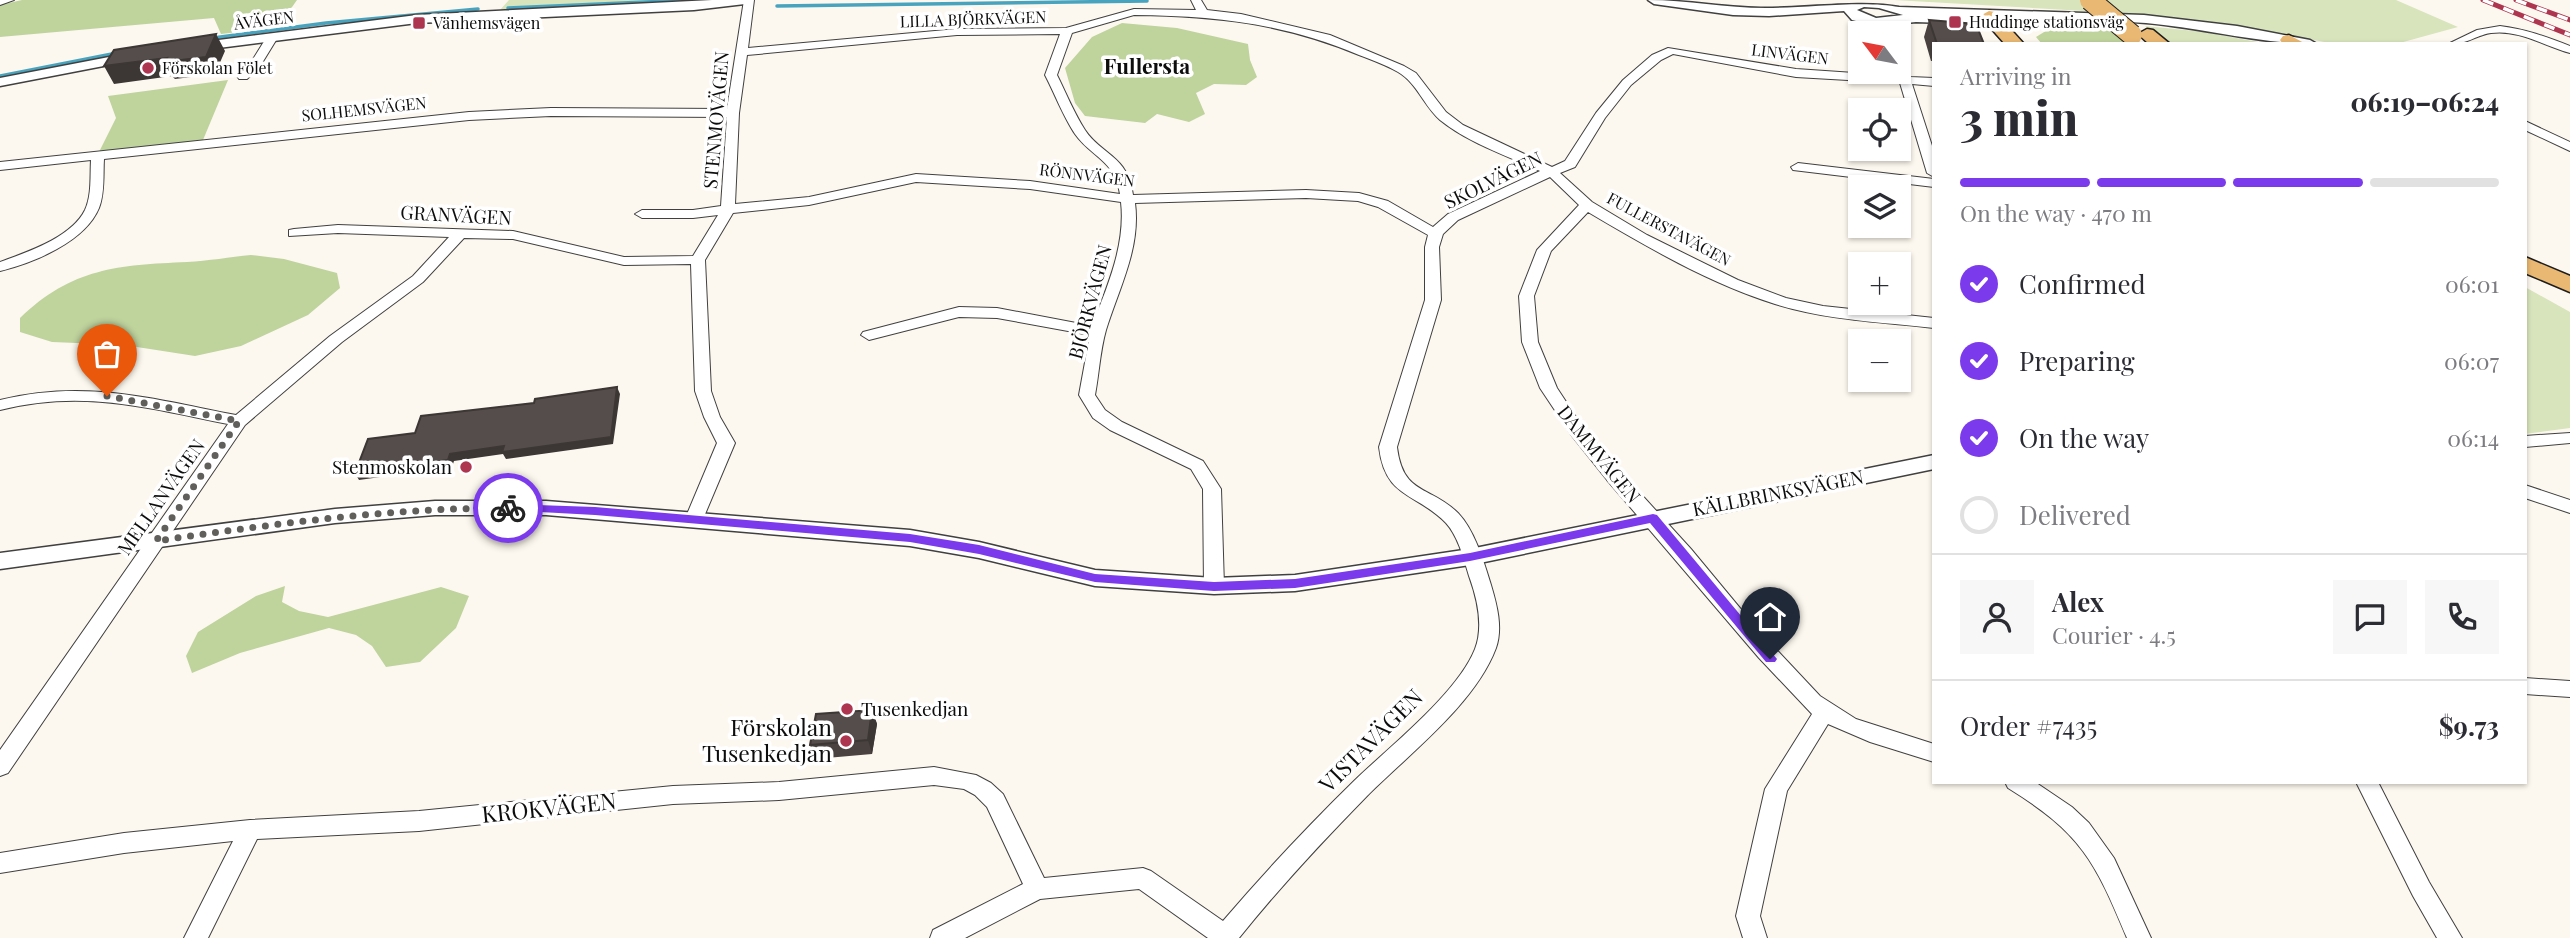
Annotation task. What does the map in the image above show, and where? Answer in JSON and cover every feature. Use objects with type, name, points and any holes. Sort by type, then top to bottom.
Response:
[{"type":"main road","points":[[2090,0],[2146,39]]},
{"type":"main road","points":[[2106,0],[2146,39]]},
{"type":"main road","points":[[1989,16],[2013,42]]},
{"type":"main road","points":[[2011,17],[2028,42]]},
{"type":"main road","points":[[2527,252],[2570,272]]},
{"type":"main road","points":[[2527,265],[2570,285]]},
{"type":"street","points":[[0,2],[9,0]]},
{"type":"street","points":[[488,14],[500,0]]},
{"type":"street","name":"ÅVÄGEN","points":[[176,49],[417,19],[694,6],[747,0]]},
{"type":"street","name":"STENMOVÄGEN","points":[[698,260],[728,209],[733,113],[747,0]]},
{"type":"street","points":[[1654,0],[1733,11],[1859,9],[1889,15],[1972,20],[1989,16],[2144,19],[2237,30],[2293,42]]},
{"type":"street","name":"LILLA BJÖRKVÄGEN","points":[[741,52],[947,33],[1067,31],[1134,12],[1199,7]]},
{"type":"street","name":"FULLERSTAVÄGEN","points":[[1199,7],[1308,32],[1341,42],[1378,58],[1412,76],[1442,115],[1459,128],[1552,172],[1587,205],[1642,238],[1723,278],[1781,301],[1823,311],[1932,323]]},
{"type":"street","points":[[2459,42],[2479,33],[2498,30],[2528,36],[2570,50]]},
{"type":"street","name":"BJÖRKVÄGEN","points":[[1067,31],[1051,75],[1081,134],[1111,158],[1125,183],[1130,220],[1122,264],[1098,332],[1087,395],[1099,414],[1116,426],[1197,465],[1212,489],[1214,586]]},
{"type":"street","points":[[243,76],[255,66],[272,37]]},
{"type":"street","name":"SKOLVÄGEN","points":[[1470,557],[1462,533],[1451,517],[1405,489],[1394,475],[1388,461],[1388,447],[1433,300],[1432,247],[1436,232],[1453,217],[1570,164],[1585,138],[1631,80],[1662,53],[1672,50]]},
{"type":"street","name":"LINVÄGEN","points":[[1672,50],[1796,73],[1848,76]]},
{"type":"street","points":[[0,82],[154,53]]},
{"type":"street","name":"LINVÄGEN","points":[[1911,80],[1932,82]]},
{"type":"street","points":[[1906,84],[1932,167]]},
{"type":"street","name":"SOLHEMSVÄGEN","points":[[0,166],[469,116],[551,111],[733,113]]},
{"type":"street","points":[[2527,126],[2570,147]]},
{"type":"street","points":[[0,267],[39,251],[68,234],[83,221],[92,209],[98,154]]},
{"type":"street","points":[[1798,167],[1932,183]]},
{"type":"street","name":"RÖNNVÄGEN","points":[[642,214],[693,214],[809,201],[916,178],[1030,185],[1127,199],[1306,194],[1359,197],[1383,204],[1428,231],[1436,232]]},
{"type":"street","name":"DAMMVÄGEN","points":[[1587,205],[1566,222],[1548,243],[1534,270],[1526,299],[1527,328],[1548,390],[1586,443],[1653,518],[1770,659],[1824,712],[1866,730],[1932,752]]},
{"type":"street","name":"GRANVÄGEN","points":[[294,233],[338,229],[513,235],[624,261],[698,260]]},
{"type":"street","name":"MELLANVÄGEN","points":[[0,766],[239,421],[335,339],[418,279],[460,233]]},
{"type":"street","points":[[694,519],[726,443],[712,417],[703,391],[698,260]]},
{"type":"street","points":[[869,335],[959,312],[998,313],[1098,332]]},
{"type":"street","points":[[0,405],[72,394],[107,396],[239,421]]},
{"type":"street","points":[[2527,442],[2570,438]]},
{"type":"street","name":"KÄLLBRINKSVÄGEN","points":[[0,561],[335,516],[435,508],[546,508],[910,538],[979,550],[1095,578],[1214,586],[1295,583],[1470,557],[1932,462]]},
{"type":"street","points":[[2527,492],[2570,507]]},
{"type":"street","name":"VISTAVÄGEN","points":[[1225,938],[1310,841],[1471,677],[1486,647],[1491,619],[1479,576],[1470,557]]},
{"type":"street","points":[[2527,686],[2570,689]]},
{"type":"street","points":[[1755,938],[1748,916],[1776,789],[1824,712]]},
{"type":"street","name":"KROKVÄGEN","points":[[0,863],[124,843],[250,830],[419,821],[673,795],[779,791],[934,776],[968,781],[983,789],[995,801],[1037,889]]},
{"type":"street","points":[[2020,784],[2049,800],[2081,827],[2106,860],[2139,938]]},
{"type":"street","points":[[2368,784],[2421,889],[2450,938]]},
{"type":"street","points":[[195,938],[250,830]]},
{"type":"street","points":[[942,938],[1037,889],[1143,878],[1225,938]]},
{"type":"green space","points":[[22,0],[297,0],[278,27],[221,34],[214,18],[0,37],[0,5]]},
{"type":"green space","points":[[509,0],[698,0],[499,11]]},
{"type":"green space","points":[[1894,0],[2396,0],[2458,27],[2403,42],[2324,42],[2230,24],[2137,14]]},
{"type":"green space","points":[[1122,23],[1177,28],[1248,44],[1250,60],[1257,77],[1246,85],[1214,84],[1196,93],[1205,114],[1189,122],[1157,114],[1145,123],[1085,116],[1075,103],[1065,68],[1092,37]]},
{"type":"green space","points":[[2110,26],[2129,42],[2040,42],[2036,37],[2049,29]]},
{"type":"green space","points":[[2145,26],[2205,32],[2258,42],[2168,42]]},
{"type":"green space","points":[[228,80],[203,140],[99,152],[116,118],[108,96]]},
{"type":"green space","points":[[251,255],[284,259],[337,273],[340,288],[308,315],[241,346],[195,356],[124,345],[52,342],[20,332],[20,318],[39,301],[77,279],[97,272],[139,265]]},
{"type":"green space","points":[[2527,288],[2570,312],[2570,428],[2527,434]]},
{"type":"green space","points":[[285,586],[282,602],[299,611],[328,617],[441,587],[469,596],[456,628],[420,662],[386,667],[372,646],[356,635],[329,628],[240,653],[192,673],[186,656],[198,632],[256,596]]},
{"type":"building","points":[[1929,20],[1976,24],[1983,42],[1936,42]]},
{"type":"building","points":[[216,34],[206,57],[165,62],[167,58],[104,66],[114,50]]},
{"type":"building","name":"Stenmoskolan","points":[[617,387],[611,437],[502,452],[504,446],[450,454],[448,460],[355,473],[368,439],[415,433],[421,416],[534,403],[535,399]]},
{"type":"building","points":[[872,710],[868,740],[810,745],[816,714]]},
{"type":"waterway","points":[[508,8],[691,0]]},
{"type":"waterway","points":[[777,6],[1147,1]]},
{"type":"waterway","points":[[213,38],[326,23],[478,9]]},
{"type":"waterway","points":[[0,76],[117,53]]},
{"type":"railway","points":[[2483,0],[2570,35]]},
{"type":"railway","points":[[2516,0],[2570,20]]},
{"type":"way so far","points":[[107,396],[239,421],[156,541],[335,516],[435,508],[508,508]]},
{"type":"place","name":"Huddinge stationsväg","points":[[1955,22]]},
{"type":"place","name":"Vänhemsvägen","points":[[419,23]]},
{"type":"place","name":"Förskolan Fölet","points":[[148,68]]},
{"type":"place","name":"Stenmoskolan","points":[[466,467]]},
{"type":"place","name":"Tusenkedjan","points":[[847,709]]},
{"type":"place","name":"Förskolan Tusenkedjan","points":[[846,741]]},
{"type":"district","name":"Fullersta","points":[[1147,67]]},
{"type":"route","points":[[508,508],[595,511],[910,538],[979,550],[1095,578],[1214,586],[1295,583],[1470,557],[1653,518],[1770,659]]}]
